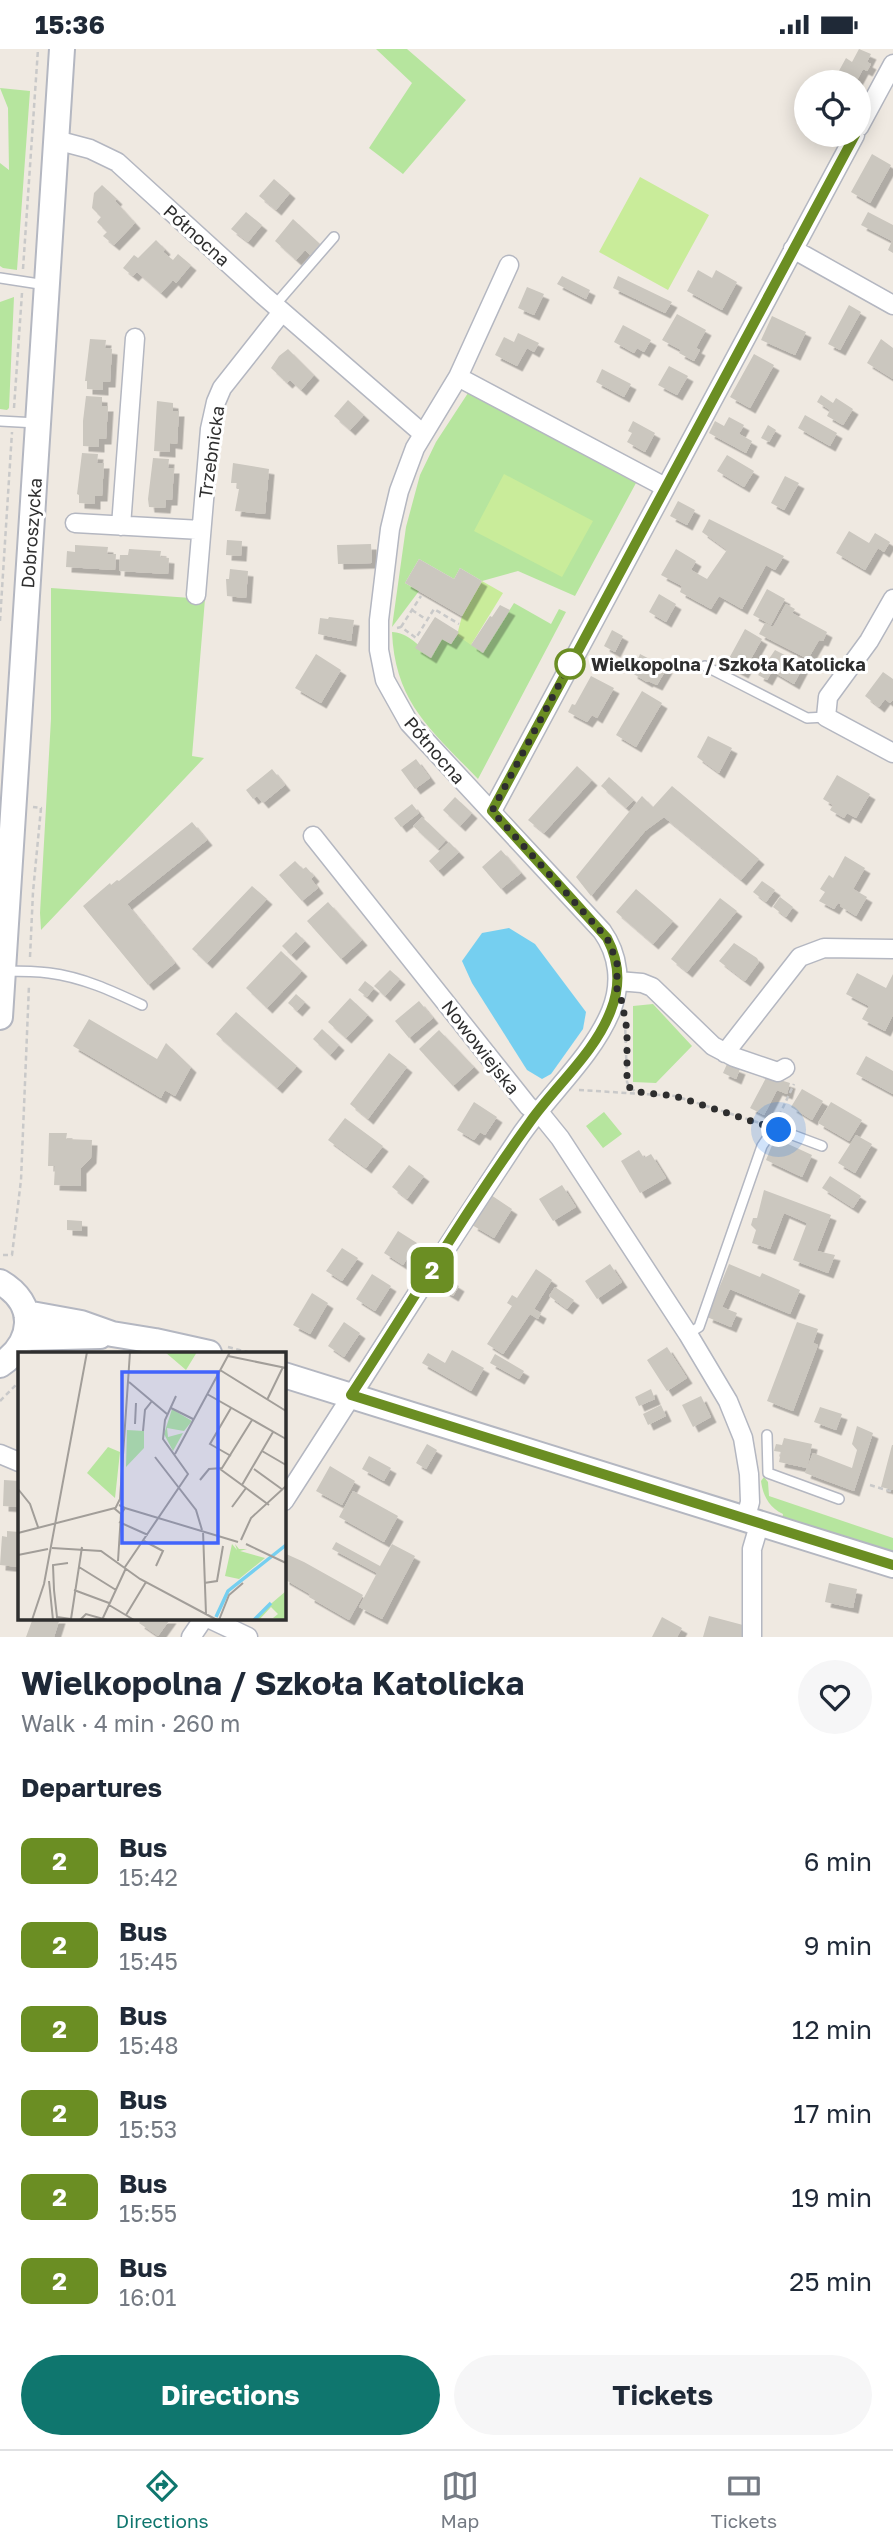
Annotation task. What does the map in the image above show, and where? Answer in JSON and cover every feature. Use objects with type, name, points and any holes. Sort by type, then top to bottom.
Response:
[{"type":"main road","name":"Dobroszycka","points":[[0,1017],[12,769],[37,423],[34,284],[56,140],[62,49]]},
{"type":"main road","points":[[0,1282],[20,1299],[26,1313],[25,1338],[18,1349],[0,1365]]},
{"type":"main road","points":[[26,1313],[80,1323],[111,1334],[204,1352]]},
{"type":"main road","points":[[25,1338],[81,1338],[111,1334]]},
{"type":"main road","points":[[285,1375],[753,1519],[893,1565]]},
{"type":"street","points":[[871,105],[893,64]]},
{"type":"street","name":"Północna","points":[[56,140],[90,149],[117,162],[278,309],[422,433]]},
{"type":"street","points":[[492,811],[848,147]]},
{"type":"street","points":[[793,249],[893,305]]},
{"type":"street","name":"Północna","points":[[509,265],[458,377],[422,433],[399,491],[390,529],[379,621],[381,666],[390,693],[409,723],[602,931],[614,954],[617,985]]},
{"type":"street","name":"Trzebnicka","points":[[196,595],[210,429],[216,402],[222,388],[278,309]]},
{"type":"street","points":[[121,526],[135,338]]},
{"type":"street","points":[[458,377],[665,487]]},
{"type":"street","points":[[75,523],[201,530]]},
{"type":"street","points":[[893,599],[869,641],[828,697],[826,717],[893,753]]},
{"type":"street","name":"Nowowiejska","points":[[313,836],[528,1106],[543,1117],[560,1138],[720,1385],[743,1438],[750,1488],[753,1519],[752,1637]]},
{"type":"street","points":[[725,1053],[800,957],[824,948],[893,949]]},
{"type":"street","points":[[285,1499],[537,1113],[595,1040],[611,1010],[617,985],[642,983],[655,989],[705,1041],[725,1053],[781,1070]]},
{"type":"street","points":[[0,1454],[18,1462]]},
{"type":"street","points":[[191,1637],[205,1619]]},
{"type":"street","points":[[208,1619],[248,1637]]},
{"type":"lane","points":[[278,309],[334,237]]},
{"type":"lane","points":[[0,278],[34,284]]},
{"type":"lane","points":[[0,421],[37,423]]},
{"type":"lane","points":[[705,666],[807,718],[826,717]]},
{"type":"lane","points":[[3,971],[69,976],[142,1005]]},
{"type":"lane","points":[[688,1334],[699,1327],[762,1146],[774,1128],[822,1146]]},
{"type":"lane","points":[[766,1435],[768,1473],[839,1499]]},
{"type":"path","points":[[0,621],[13,423],[34,284],[38,49]]},
{"type":"path","points":[[392,629],[401,627],[421,596]]},
{"type":"path","points":[[401,627],[416,638],[434,609],[459,624]]},
{"type":"path","points":[[412,610],[427,620]]},
{"type":"path","points":[[3,1255],[12,1255],[21,1180],[33,892],[41,808],[23,806]]},
{"type":"path","points":[[617,985],[627,1030],[627,1082],[630,1088],[638,1092]]},
{"type":"path","points":[[558,1087],[675,1096],[774,1128],[796,1080],[781,1070]]},
{"type":"path","points":[[0,1401],[18,1383]]},
{"type":"path","points":[[870,1485],[893,1492]]},
{"type":"green space","points":[[376,49],[407,49],[466,100],[403,174],[369,148],[412,83]]},
{"type":"green space","points":[[0,88],[30,91],[17,270],[0,266],[0,163],[9,170],[8,108]]},
{"type":"green space","points":[[640,177],[709,215],[668,290],[599,252]]},
{"type":"green space","points":[[14,297],[7,410],[0,409],[0,302]]},
{"type":"green space","points":[[468,393],[636,483],[575,596],[518,571],[482,581],[460,568],[454,579],[419,559],[405,583],[419,591],[392,627],[406,527],[420,475],[436,442]]},
{"type":"green space","points":[[504,474],[593,521],[562,577],[474,531]]},
{"type":"green space","points":[[482,581],[503,593],[471,645],[457,635],[462,616]]},
{"type":"green space","points":[[51,588],[205,599],[192,756],[204,758],[41,930],[51,719]]},
{"type":"green space","points":[[514,603],[551,624],[559,609],[566,612],[478,779],[431,730],[408,697],[400,678],[392,632],[408,637],[431,657],[442,639],[451,644],[457,635],[483,652]]},
{"type":"green space","points":[[653,1004],[692,1046],[656,1083],[633,1082],[633,1006]]},
{"type":"green space","points":[[604,1112],[622,1134],[603,1148],[586,1126]]},
{"type":"green space","points":[[764,1477],[768,1482],[769,1496],[893,1538],[893,1555],[782,1519],[783,1514],[770,1504],[765,1496],[761,1481]]},
{"type":"water","points":[[509,928],[535,944],[586,1012],[583,1029],[551,1074],[542,1079],[527,1070],[472,983],[462,961],[482,933]]},
{"type":"building","points":[[859,49],[871,54],[867,62],[871,64],[868,70],[839,70],[846,58],[852,62]]},
{"type":"building","points":[[872,154],[891,165],[870,203],[851,192]]},
{"type":"building","points":[[274,179],[290,193],[276,210],[259,196]]},
{"type":"building","points":[[102,185],[117,199],[115,201],[135,223],[114,245],[103,236],[107,232],[97,222],[101,217],[92,208],[94,193]]},
{"type":"building","points":[[246,212],[262,225],[248,242],[231,229]]},
{"type":"building","points":[[868,212],[893,225],[893,253],[888,250],[892,241],[861,225]]},
{"type":"building","points":[[293,219],[320,244],[310,255],[305,250],[296,260],[275,241]]},
{"type":"building","points":[[156,240],[165,249],[163,252],[173,260],[178,254],[191,265],[176,283],[173,280],[161,293],[137,272],[133,276],[123,268],[134,255],[138,258]]},
{"type":"building","points":[[698,270],[712,278],[716,270],[737,282],[722,310],[687,291]]},
{"type":"building","points":[[562,276],[590,290],[586,299],[557,284]]},
{"type":"building","points":[[618,276],[672,302],[665,313],[613,288]]},
{"type":"building","points":[[527,287],[544,294],[534,315],[518,308]]},
{"type":"building","points":[[849,305],[861,312],[840,350],[828,344]]},
{"type":"building","points":[[677,314],[706,330],[696,348],[700,350],[694,361],[662,340]]},
{"type":"building","points":[[772,316],[806,332],[795,355],[761,340]]},
{"type":"building","points":[[623,325],[651,340],[644,352],[637,348],[634,353],[614,342]]},
{"type":"building","points":[[518,333],[539,343],[534,352],[527,348],[517,366],[495,355],[504,337],[514,342]]},
{"type":"building","points":[[90,339],[106,340],[105,348],[112,349],[110,382],[103,382],[103,390],[87,389],[85,381]]},
{"type":"building","points":[[881,339],[893,348],[893,379],[867,363]]},
{"type":"building","points":[[288,349],[314,375],[301,390],[290,380],[287,383],[271,368]]},
{"type":"building","points":[[754,354],[774,365],[750,408],[730,397]]},
{"type":"building","points":[[669,366],[688,376],[677,395],[658,385]]},
{"type":"building","points":[[602,369],[631,384],[624,397],[596,382]]},
{"type":"building","points":[[821,395],[833,403],[836,398],[853,409],[843,425],[827,416],[830,410],[817,402]]},
{"type":"building","points":[[86,396],[102,397],[102,406],[108,406],[106,439],[99,439],[99,447],[83,446]]},
{"type":"building","points":[[348,400],[364,415],[350,430],[334,416]]},
{"type":"building","points":[[157,401],[173,403],[173,411],[179,411],[177,444],[170,443],[170,452],[154,451]]},
{"type":"building","points":[[805,415],[837,433],[830,446],[798,428]]},
{"type":"building","points":[[729,417],[744,425],[739,434],[752,441],[746,453],[709,433],[715,421],[724,426]]},
{"type":"building","points":[[633,421],[655,433],[645,452],[627,442],[632,433],[628,431]]},
{"type":"building","points":[[768,425],[776,430],[769,442],[761,438]]},
{"type":"building","points":[[82,453],[98,454],[97,463],[104,463],[102,496],[95,496],[95,504],[79,503],[77,494]]},
{"type":"building","points":[[727,455],[754,471],[744,487],[717,471]]},
{"type":"building","points":[[153,458],[169,459],[168,468],[174,468],[172,500],[166,500],[165,508],[149,507]]},
{"type":"building","points":[[233,463],[269,469],[265,514],[235,511],[239,489],[237,483],[231,483]]},
{"type":"building","points":[[785,476],[799,483],[784,510],[771,503]]},
{"type":"building","points":[[678,501],[695,510],[687,525],[670,516]]},
{"type":"building","points":[[709,519],[784,556],[775,570],[766,565],[742,609],[719,596],[711,609],[680,592],[682,586],[661,575],[676,549],[696,561],[691,570],[707,579],[727,550],[702,532]]},
{"type":"building","points":[[849,531],[869,543],[875,533],[890,542],[884,552],[878,548],[865,570],[836,553]]},
{"type":"building","points":[[227,540],[242,541],[241,556],[226,555]]},
{"type":"building","points":[[371,544],[372,563],[338,564],[337,545]]},
{"type":"building","points":[[75,545],[108,547],[107,554],[116,554],[115,570],[66,567],[67,551],[75,552]]},
{"type":"building","points":[[129,549],[161,551],[160,557],[169,558],[168,574],[119,571],[120,555],[128,555]]},
{"type":"building","points":[[419,559],[454,579],[460,568],[482,581],[462,616],[405,583]]},
{"type":"building","points":[[230,569],[248,571],[246,598],[227,596],[226,579],[229,579]]},
{"type":"building","points":[[767,589],[785,599],[771,625],[753,615]]},
{"type":"building","points":[[659,594],[676,604],[666,622],[649,612]]},
{"type":"building","points":[[786,604],[795,609],[792,613],[827,632],[808,659],[759,634],[765,623],[773,627]]},
{"type":"building","points":[[500,605],[510,610],[483,653],[471,645]]},
{"type":"building","points":[[435,617],[459,632],[451,644],[442,639],[431,658],[415,648]]},
{"type":"building","points":[[320,618],[354,620],[351,641],[318,634]]},
{"type":"building","points":[[745,629],[762,639],[743,673],[726,664]]},
{"type":"building","points":[[612,630],[623,636],[615,652],[604,646]]},
{"type":"building","points":[[775,650],[804,665],[794,684],[772,671],[767,680],[758,675]]},
{"type":"building","points":[[316,654],[341,670],[321,703],[295,688]]},
{"type":"building","points":[[640,654],[667,668],[657,685],[632,673]]},
{"type":"building","points":[[883,672],[893,679],[893,700],[890,703],[885,699],[879,707],[865,696]]},
{"type":"building","points":[[591,676],[614,688],[597,718],[592,715],[587,722],[568,712],[572,704],[575,705]]},
{"type":"building","points":[[642,691],[662,703],[636,747],[616,735]]},
{"type":"building","points":[[708,736],[732,748],[719,773],[697,757]]},
{"type":"building","points":[[416,759],[430,778],[415,789],[401,770]]},
{"type":"building","points":[[577,766],[592,780],[544,833],[528,820]]},
{"type":"building","points":[[272,769],[285,785],[263,803],[257,796],[253,799],[246,790]]},
{"type":"building","points":[[837,775],[870,794],[856,818],[847,813],[844,818],[830,810],[833,805],[823,799]]},
{"type":"building","points":[[609,777],[634,800],[626,808],[601,786]]},
{"type":"building","points":[[672,786],[759,859],[741,880],[664,817],[645,831],[591,896],[576,877],[642,796],[653,807]]},
{"type":"building","points":[[455,797],[472,813],[460,826],[443,810]]},
{"type":"building","points":[[412,804],[419,813],[401,827],[394,818]]},
{"type":"building","points":[[422,817],[446,840],[438,849],[413,826]]},
{"type":"building","points":[[192,822],[207,840],[127,904],[175,963],[148,985],[83,906],[110,883],[111,885],[119,881]]},
{"type":"building","points":[[449,842],[459,852],[438,871],[429,861]]},
{"type":"building","points":[[501,850],[521,873],[501,889],[482,867]]},
{"type":"building","points":[[845,856],[865,868],[853,889],[867,897],[856,916],[840,906],[841,904],[838,903],[834,909],[819,901],[825,892],[820,889],[829,875],[833,878]]},
{"type":"building","points":[[295,861],[303,869],[306,867],[314,876],[311,879],[318,888],[302,901],[279,875]]},
{"type":"building","points":[[762,881],[775,890],[766,902],[753,892]]},
{"type":"building","points":[[252,886],[267,899],[207,963],[192,949]]},
{"type":"building","points":[[636,889],[673,921],[653,944],[616,912]]},
{"type":"building","points":[[780,897],[793,907],[786,917],[773,907]]},
{"type":"building","points":[[720,898],[737,911],[687,972],[671,959]]},
{"type":"building","points":[[328,902],[362,940],[341,959],[307,921]]},
{"type":"building","points":[[296,932],[305,941],[291,955],[282,946]]},
{"type":"building","points":[[734,943],[759,962],[745,981],[719,961]]},
{"type":"building","points":[[281,951],[302,971],[267,1008],[246,988]]},
{"type":"building","points":[[390,970],[400,979],[385,996],[374,986]]},
{"type":"building","points":[[857,973],[886,988],[893,974],[893,1015],[885,1031],[862,1019],[869,1006],[846,994]]},
{"type":"building","points":[[365,981],[374,988],[367,997],[358,990]]},
{"type":"building","points":[[296,994],[305,1002],[297,1011],[288,1003]]},
{"type":"building","points":[[350,998],[368,1015],[346,1038],[328,1022]]},
{"type":"building","points":[[419,1001],[433,1018],[409,1038],[395,1021]]},
{"type":"building","points":[[236,1012],[297,1066],[277,1088],[216,1034]]},
{"type":"building","points":[[89,1019],[157,1059],[166,1043],[191,1067],[175,1096],[165,1090],[161,1098],[73,1046]]},
{"type":"building","points":[[322,1029],[339,1045],[330,1055],[313,1039]]},
{"type":"building","points":[[439,1030],[474,1067],[453,1086],[419,1049]]},
{"type":"building","points":[[389,1053],[407,1067],[368,1119],[350,1104]]},
{"type":"building","points":[[866,1056],[893,1071],[893,1094],[856,1074]]},
{"type":"building","points":[[727,1064],[740,1069],[736,1079],[723,1073]]},
{"type":"building","points":[[767,1076],[790,1083],[787,1094],[777,1090],[764,1115],[750,1108]]},
{"type":"building","points":[[802,1089],[823,1101],[812,1120],[791,1107]]},
{"type":"building","points":[[474,1102],[497,1117],[485,1135],[480,1132],[474,1140],[457,1130]]},
{"type":"building","points":[[831,1102],[862,1120],[849,1141],[818,1123]]},
{"type":"building","points":[[345,1118],[383,1146],[366,1168],[328,1140]]},
{"type":"building","points":[[49,1133],[67,1133],[66,1139],[92,1140],[91,1158],[81,1168],[81,1186],[54,1185],[55,1166],[48,1166]]},
{"type":"building","points":[[856,1135],[872,1144],[855,1173],[838,1163]]},
{"type":"building","points":[[775,1138],[812,1155],[802,1177],[766,1160]]},
{"type":"building","points":[[639,1150],[644,1158],[651,1154],[666,1178],[640,1193],[621,1161]]},
{"type":"building","points":[[409,1165],[424,1176],[407,1199],[392,1187]]},
{"type":"building","points":[[830,1176],[861,1196],[853,1208],[822,1188]]},
{"type":"building","points":[[562,1185],[576,1207],[553,1221],[539,1199]]},
{"type":"building","points":[[764,1190],[831,1215],[817,1251],[835,1255],[828,1273],[793,1260],[807,1223],[784,1213],[770,1249],[752,1243],[756,1230],[751,1225],[753,1218],[757,1218]]},
{"type":"building","points":[[491,1195],[512,1209],[494,1238],[472,1225]]},
{"type":"building","points":[[67,1220],[82,1221],[82,1231],[67,1230]]},
{"type":"building","points":[[398,1231],[417,1243],[403,1265],[384,1253]]},
{"type":"building","points":[[342,1248],[358,1258],[342,1281],[326,1271]]},
{"type":"building","points":[[610,1264],[622,1282],[597,1299],[585,1281]]},
{"type":"building","points":[[729,1264],[760,1277],[762,1273],[800,1290],[790,1314],[730,1289],[722,1307],[737,1313],[731,1327],[707,1317]]},
{"type":"building","points":[[536,1269],[552,1280],[534,1309],[541,1313],[538,1319],[530,1314],[503,1354],[487,1344],[512,1306],[507,1303],[512,1295],[517,1298]]},
{"type":"building","points":[[372,1274],[391,1286],[375,1311],[356,1299]]},
{"type":"building","points":[[440,1274],[459,1286],[453,1296],[433,1284]]},
{"type":"building","points":[[555,1287],[574,1300],[567,1309],[549,1296]]},
{"type":"building","points":[[312,1293],[328,1303],[310,1334],[293,1325]]},
{"type":"building","points":[[344,1322],[360,1333],[344,1357],[328,1346]]},
{"type":"building","points":[[797,1322],[818,1329],[813,1343],[818,1345],[793,1411],[767,1401]]},
{"type":"building","points":[[667,1347],[687,1378],[667,1391],[647,1360]]},
{"type":"building","points":[[452,1350],[484,1368],[471,1391],[422,1363],[428,1353],[445,1363]]},
{"type":"building","points":[[495,1354],[524,1371],[519,1379],[490,1363]]},
{"type":"building","points":[[651,1389],[655,1399],[639,1406],[635,1397]]},
{"type":"building","points":[[701,1396],[711,1417],[693,1427],[682,1405]]},
{"type":"building","points":[[661,1405],[666,1416],[648,1425],[643,1414]]},
{"type":"building","points":[[820,1407],[842,1414],[836,1430],[814,1422]]},
{"type":"building","points":[[857,1426],[873,1433],[854,1491],[805,1473],[813,1453],[852,1468],[857,1450],[852,1444]]},
{"type":"building","points":[[784,1438],[812,1444],[807,1468],[779,1462],[781,1452],[774,1451],[776,1444],[782,1445]]},
{"type":"building","points":[[427,1444],[437,1450],[426,1469],[416,1463]]},
{"type":"building","points":[[893,1445],[893,1490],[881,1487]]},
{"type":"building","points":[[369,1456],[391,1468],[384,1481],[362,1469]]},
{"type":"building","points":[[330,1466],[355,1481],[342,1505],[316,1491]]},
{"type":"building","points":[[4,1480],[18,1481],[18,1507],[3,1506]]},
{"type":"building","points":[[353,1491],[398,1516],[384,1542],[339,1517]]},
{"type":"building","points":[[7,1531],[18,1532],[18,1567],[0,1565],[2,1536],[7,1537]]},
{"type":"building","points":[[336,1542],[380,1566],[392,1544],[415,1556],[382,1619],[359,1607],[377,1573],[332,1549]]},
{"type":"building","points":[[285,1553],[363,1595],[349,1620],[309,1597],[310,1594],[285,1580]]},
{"type":"building","points":[[829,1583],[857,1589],[853,1608],[825,1602]]},
{"type":"building","points":[[709,1616],[743,1625],[742,1637],[703,1637]]},
{"type":"building","points":[[662,1617],[682,1628],[677,1637],[652,1637]]},
{"type":"building","points":[[33,1619],[60,1619],[54,1637],[26,1637]]},
{"type":"building","points":[[142,1619],[170,1619],[158,1636],[139,1623]]},
{"type":"bus line","name":"2","points":[[849,147],[492,811],[607,938],[618,970],[617,990],[611,1010],[595,1040],[529,1122],[351,1395],[893,1565]]},
{"type":"place","name":"Wielkopolna / Szkoła Katolicka","points":[[570,664]]},
{"type":"route","points":[[570,664],[492,811],[607,938],[617,962],[617,990],[627,1030],[627,1082],[630,1088],[638,1092],[675,1096],[779,1130]]}]
